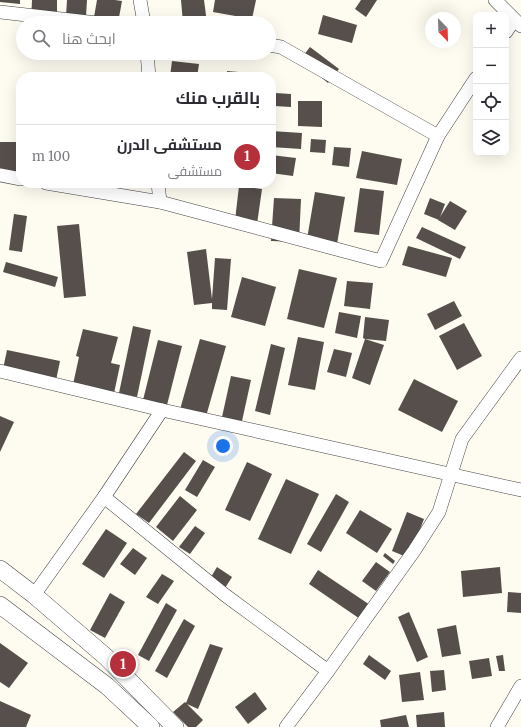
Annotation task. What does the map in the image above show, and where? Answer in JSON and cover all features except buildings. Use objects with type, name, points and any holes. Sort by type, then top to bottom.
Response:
[{"type":"street","points":[[140,0],[143,16]]},
{"type":"street","points":[[495,0],[518,23],[509,30]]},
{"type":"street","points":[[0,12],[35,16]]},
{"type":"street","points":[[276,46],[281,47],[438,136]]},
{"type":"street","points":[[148,60],[149,72]]},
{"type":"street","points":[[76,188],[160,202],[381,261],[438,136],[473,83]]},
{"type":"street","points":[[0,175],[16,178]]},
{"type":"street","points":[[159,188],[160,202]]},
{"type":"street","points":[[286,727],[414,551],[439,512],[462,439],[521,358]]},
{"type":"street","points":[[0,371],[162,410],[521,490]]},
{"type":"street","points":[[34,595],[104,497],[162,410]]},
{"type":"street","points":[[104,497],[225,595],[328,671]]},
{"type":"street","points":[[0,569],[34,595],[106,657],[175,727]]},
{"type":"street","points":[[0,605],[107,686],[151,727]]},
{"type":"street","points":[[497,727],[521,686]]},
{"type":"street","points":[[507,710],[521,710]]},
{"type":"place","name":"مستشفى الدرن","points":[[123,664]]}]
